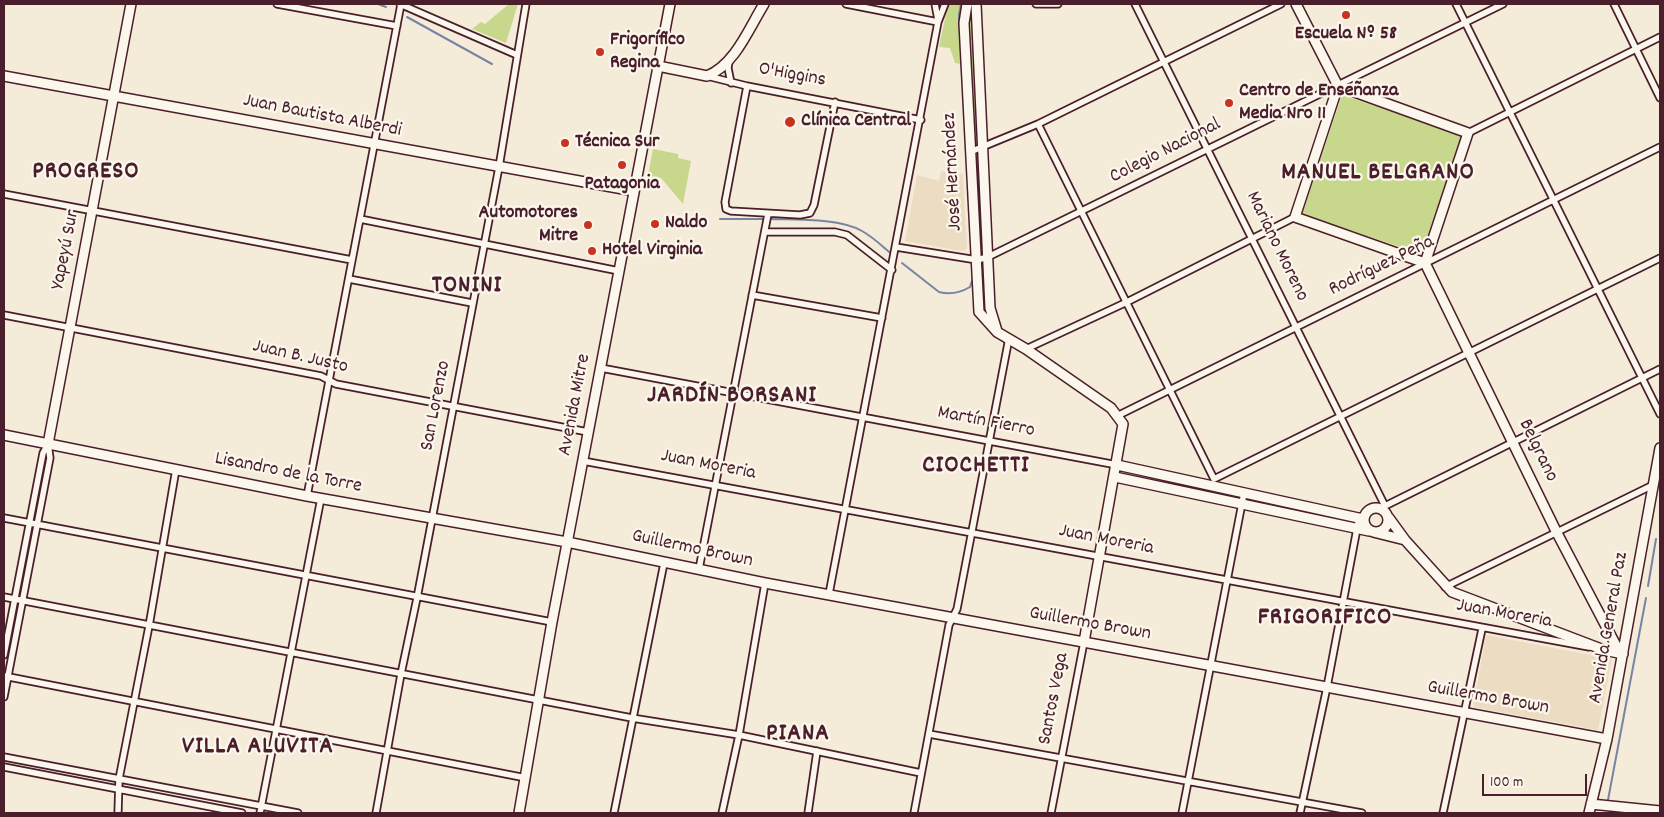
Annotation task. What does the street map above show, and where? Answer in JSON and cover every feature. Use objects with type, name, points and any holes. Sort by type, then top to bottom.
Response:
[{"type":"street","name":"Yapeyú Sur","points":[[4,655],[43,453],[48,444],[131,4]]},
{"type":"street","points":[[278,4],[397,26]]},
{"type":"street","points":[[307,496],[400,4],[517,55]]},
{"type":"street","name":"San Lorenzo","points":[[376,813],[499,167],[526,4]]},
{"type":"street","name":"Avenida Mitre","points":[[519,813],[552,622],[670,4]]},
{"type":"street","points":[[731,82],[728,68],[729,61],[764,4]]},
{"type":"street","points":[[846,4],[938,22]]},
{"type":"street","points":[[935,4],[938,22]]},
{"type":"street","points":[[830,594],[938,22],[945,4]]},
{"type":"street","name":"José Hernández","points":[[967,4],[964,23],[978,308],[987,322],[997,332],[1009,337],[1119,415]]},
{"type":"street","name":"José Hernández","points":[[976,4],[981,147],[990,308],[997,332]]},
{"type":"street","points":[[1036,4],[1058,4]]},
{"type":"street","name":"Mariano Moreno","points":[[1135,4],[1341,416],[1386,511],[1405,540],[1445,587],[1452,592],[1604,650]]},
{"type":"street","points":[[970,152],[1038,124],[1164,60],[1281,4]]},
{"type":"street","points":[[1296,4],[1338,86],[1468,133]]},
{"type":"street","points":[[1456,4],[1660,414]]},
{"type":"street","name":"Colegio Nacional","points":[[977,260],[988,257],[1082,212],[1503,4]]},
{"type":"street","points":[[1614,4],[1660,98]]},
{"type":"street","points":[[1295,218],[1425,263],[1468,133],[1660,37]]},
{"type":"street","points":[[707,76],[729,61]]},
{"type":"street","name":"O'Higgins","points":[[658,66],[747,86],[920,120]]},
{"type":"street","name":"Juan Bautista Alberdi","points":[[4,76],[634,191]]},
{"type":"street","points":[[747,86],[725,202],[726,208],[732,211],[800,215],[810,213],[814,205],[835,102]]},
{"type":"street","points":[[1026,349],[1127,302],[1295,218],[1338,86]]},
{"type":"street","points":[[1038,124],[1214,482],[1211,497]]},
{"type":"street","name":"Rodríguez Peña","points":[[1119,415],[1660,147]]},
{"type":"street","points":[[4,194],[352,260]]},
{"type":"street","points":[[974,213],[986,212]]},
{"type":"street","points":[[699,569],[768,214]]},
{"type":"street","points":[[360,219],[619,271]]},
{"type":"street","points":[[765,229],[835,232],[847,235],[892,270]]},
{"type":"street","points":[[896,247],[977,260]]},
{"type":"street","points":[[1214,482],[1341,416],[1660,258]]},
{"type":"street","name":"Belgrano","points":[[1425,263],[1556,531],[1622,653]]},
{"type":"street","points":[[349,279],[472,303]]},
{"type":"street","points":[[752,295],[882,318]]},
{"type":"street","name":"Juan B. Justo","points":[[4,315],[321,376],[336,384],[588,432]]},
{"type":"street","points":[[914,813],[949,625],[957,609],[1009,337]]},
{"type":"street","name":"Martín Fierro","points":[[601,368],[1214,482],[1244,492],[1361,519]]},
{"type":"street","points":[[1300,813],[1327,687],[1357,529],[1361,519],[1376,509],[1386,511],[1512,442],[1660,369]]},
{"type":"street","name":"Santos Vega","points":[[1051,813],[1117,465],[1123,424],[1119,415]]},
{"type":"street","name":"Lisandro de la Torre","points":[[4,435],[307,496],[567,542]]},
{"type":"street","name":"Yapeyú Sur","points":[[4,697],[6,676],[39,524],[50,458],[48,444]]},
{"type":"street","name":"Avenida General Paz","points":[[1589,813],[1607,739],[1660,448]]},
{"type":"street","name":"Juan Moreria","points":[[583,460],[1482,629],[1622,653]]},
{"type":"street","points":[[118,813],[119,779],[149,626],[176,469]]},
{"type":"street","points":[[1114,477],[1242,503],[1405,540]]},
{"type":"street","points":[[1445,587],[1653,485]]},
{"type":"street","points":[[1182,813],[1244,492]]},
{"type":"street","points":[[260,813],[321,498]]},
{"type":"street","points":[[1371,531],[1386,525],[1386,511]]},
{"type":"street","points":[[4,518],[417,598],[552,622]]},
{"type":"street","points":[[1361,519],[1364,527],[1371,531]]},
{"type":"street","name":"Guillermo Brown","points":[[567,542],[765,583],[1607,739]]},
{"type":"street","points":[[614,813],[664,563]]},
{"type":"street","points":[[722,813],[739,735],[765,583]]},
{"type":"street","points":[[4,597],[632,718],[739,735],[921,773]]},
{"type":"street","points":[[1443,813],[1482,629]]},
{"type":"street","points":[[6,676],[526,778]]},
{"type":"street","points":[[929,734],[1362,813]]},
{"type":"street","points":[[808,813],[817,751]]},
{"type":"street","points":[[4,757],[298,813]]},
{"type":"street","points":[[4,767],[242,813]]},
{"type":"street","points":[[1591,804],[1612,810],[1660,811]]},
{"type":"shaded area","points":[[941,171],[963,174],[967,249],[962,251],[905,241],[917,175],[939,181]]},
{"type":"shaded area","points":[[1486,635],[1612,659],[1598,730],[1473,707]]},
{"type":"green space","points":[[509,4],[518,4],[506,43],[472,29],[481,22],[485,24]]},
{"type":"green space","points":[[948,4],[962,4],[959,17],[961,64],[955,63],[950,48],[939,47]]},
{"type":"green space","points":[[967,14],[972,14],[978,144],[974,145]]},
{"type":"green space","points":[[1342,95],[1462,135],[1421,254],[1302,214]]},
{"type":"green space","points":[[653,149],[678,154],[678,158],[691,161],[683,204],[661,178],[648,176]]},
{"type":"waterway","points":[[378,4],[386,7]]},
{"type":"waterway","points":[[961,4],[959,15],[964,109]]},
{"type":"waterway","points":[[407,17],[492,64]]},
{"type":"waterway","points":[[720,219],[765,219]]},
{"type":"waterway","points":[[770,219],[817,220],[853,227],[870,236],[893,255]]},
{"type":"waterway","points":[[902,263],[939,292],[943,293],[963,291],[970,287],[973,278]]},
{"type":"waterway","points":[[1648,586],[1656,539]]},
{"type":"waterway","points":[[1608,800],[1646,598]]},
{"type":"place","name":"Escuela Nº 58","points":[[1346,15]]},
{"type":"place","name":"Frigorífico Regina","points":[[600,52]]},
{"type":"place","name":"Centro de Enseñanza Media Nro 11","points":[[1229,103]]},
{"type":"place","name":"Clínica Central","points":[[790,122]]},
{"type":"place","name":"Técnica Sur","points":[[565,143]]},
{"type":"place","name":"Patagonia","points":[[622,165]]},
{"type":"place","name":"Naldo","points":[[655,224]]},
{"type":"place","name":"Automotores Mitre","points":[[588,225]]},
{"type":"place","name":"Hotel Virginia","points":[[592,251]]},
{"type":"district","name":"PROGRESO","points":[[86,174]]},
{"type":"district","name":"MANUEL BELGRANO","points":[[1378,175]]},
{"type":"district","name":"TONINI","points":[[467,288]]},
{"type":"district","name":"JARDÍN BORSANI","points":[[732,398]]},
{"type":"district","name":"CIOCHETTI","points":[[976,468]]},
{"type":"district","name":"FRIGORIFICO","points":[[1325,620]]},
{"type":"district","name":"PIANA","points":[[798,736]]},
{"type":"district","name":"VILLA ALUVITA","points":[[258,749]]}]
